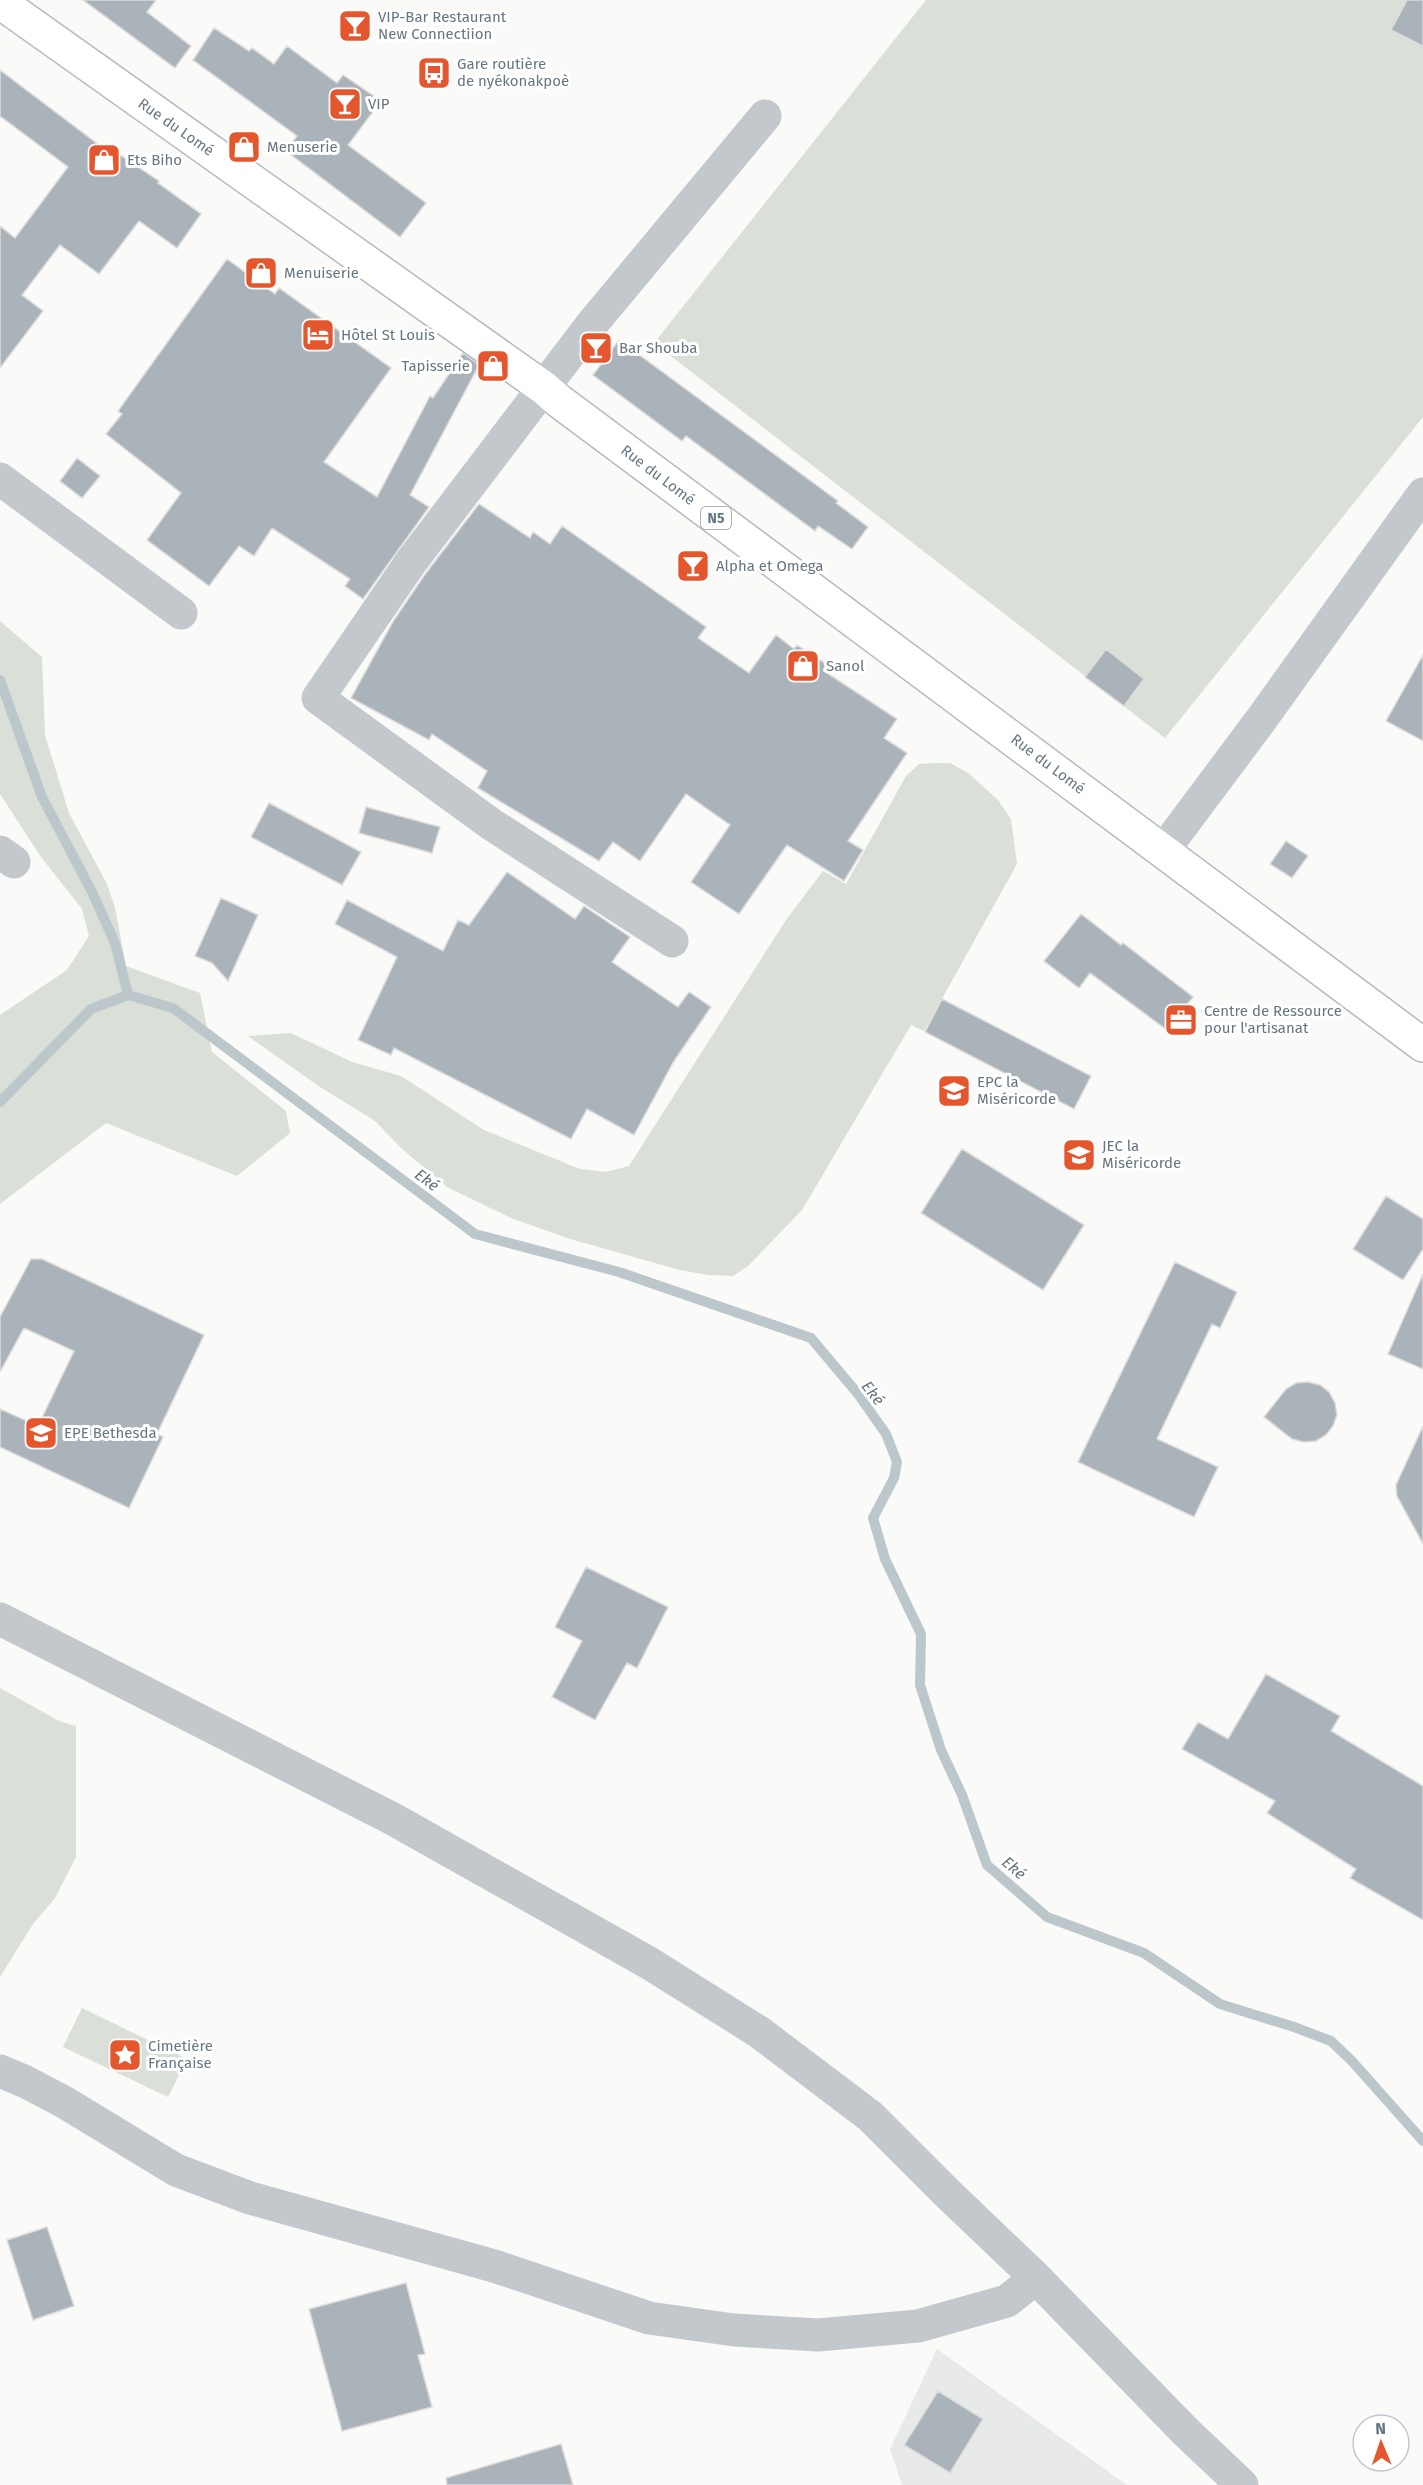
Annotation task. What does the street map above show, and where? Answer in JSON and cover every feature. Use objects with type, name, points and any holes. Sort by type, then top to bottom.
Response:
[{"type":"main road","name":"Rue du Lomé","points":[[0,2],[544,388],[1423,1045]]},
{"type":"street","points":[[672,941],[491,824],[318,698],[411,562],[591,324],[765,116]]},
{"type":"street","points":[[0,479],[181,613]]},
{"type":"street","points":[[1163,851],[1263,717],[1423,494]]},
{"type":"street","points":[[0,1619],[393,1819],[649,1963],[759,2032],[870,2116],[1036,2278],[1186,2432],[1242,2485]]},
{"type":"street","points":[[0,2071],[64,2102],[176,2170],[250,2198],[494,2266],[649,2318],[734,2330],[818,2335],[918,2326],[1007,2301],[1036,2278]]},
{"type":"shaded area","points":[[926,0],[1423,0],[1423,417],[1165,738],[654,343]]},
{"type":"shaded area","points":[[0,621],[42,657],[45,735],[69,813],[107,884],[115,908],[126,966],[200,993],[212,1052],[286,1111],[290,1133],[237,1176],[106,1123],[0,1204],[0,1015],[67,970],[89,936],[82,909],[41,857],[0,794]]},
{"type":"shaded area","points":[[950,763],[968,773],[998,800],[1011,819],[1017,864],[924,1031],[911,1025],[802,1210],[748,1266],[733,1276],[708,1275],[680,1270],[570,1239],[511,1218],[447,1187],[401,1148],[375,1121],[320,1087],[248,1036],[291,1033],[352,1062],[401,1076],[484,1130],[580,1169],[606,1172],[629,1166],[786,920],[823,871],[846,884],[906,776],[919,764]]},
{"type":"shaded area","points":[[0,1688],[59,1721],[76,1726],[76,1857],[55,1898],[33,1924],[0,1977]]},
{"type":"shaded area","points":[[82,2008],[187,2059],[168,2097],[63,2047]]},
{"type":"shaded area","points":[[937,2349],[1127,2485],[902,2485],[890,2449]]},
{"type":"building","points":[[83,0],[156,0],[147,12],[191,46],[175,68]]},
{"type":"building","points":[[1407,0],[1423,0],[1423,46],[1391,30]]},
{"type":"building","points":[[214,28],[249,51],[252,48],[274,64],[287,46],[337,83],[343,75],[381,101],[348,145],[426,203],[400,237],[286,151],[297,136],[193,60]]},
{"type":"building","points":[[0,70],[103,148],[105,145],[159,181],[158,183],[201,214],[177,248],[139,221],[99,274],[60,245],[22,295],[43,311],[0,368],[0,226],[15,238],[68,167],[0,116]]},
{"type":"building","points":[[227,259],[275,294],[279,288],[391,368],[324,462],[377,497],[430,396],[433,398],[463,353],[479,365],[410,495],[429,507],[363,599],[345,586],[350,579],[272,528],[254,556],[239,546],[209,586],[147,540],[181,493],[106,434],[122,414],[118,411]]},
{"type":"building","points":[[619,340],[838,501],[836,503],[868,527],[852,549],[818,526],[815,531],[686,436],[682,441],[593,375]]},
{"type":"building","points":[[77,458],[100,476],[82,498],[60,481]]},
{"type":"building","points":[[479,504],[530,538],[533,532],[550,544],[562,526],[706,627],[698,638],[749,673],[776,635],[794,649],[797,645],[828,665],[824,671],[897,719],[884,738],[907,753],[848,841],[863,850],[844,881],[787,845],[739,914],[691,882],[730,825],[686,794],[640,861],[613,842],[599,861],[478,788],[487,771],[432,734],[429,740],[351,698],[394,620],[426,573]]},
{"type":"building","points":[[1106,649],[1144,679],[1124,706],[1085,677]]},
{"type":"building","points":[[1423,655],[1423,741],[1386,721]]},
{"type":"building","points":[[269,803],[361,852],[342,885],[251,837]]},
{"type":"building","points":[[366,807],[440,827],[432,853],[359,833]]},
{"type":"building","points":[[1286,841],[1308,856],[1292,878],[1270,864]]},
{"type":"building","points":[[507,872],[575,919],[584,906],[630,937],[612,962],[678,1007],[689,992],[711,1007],[674,1061],[634,1135],[587,1109],[571,1139],[394,1048],[391,1055],[358,1040],[397,957],[335,924],[347,900],[443,951],[458,920],[469,925]]},
{"type":"building","points":[[221,898],[258,915],[228,981],[212,963],[195,956]]},
{"type":"building","points":[[1081,914],[1193,997],[1167,1030],[1090,973],[1079,988],[1044,961]]},
{"type":"building","points":[[942,999],[1091,1076],[1074,1109],[925,1032]]},
{"type":"building","points":[[962,1149],[1084,1225],[1043,1290],[921,1213]]},
{"type":"building","points":[[1386,1196],[1423,1219],[1423,1249],[1403,1280],[1353,1249]]},
{"type":"building","points":[[31,1259],[42,1259],[204,1335],[157,1434],[163,1437],[129,1508],[0,1447],[0,1409],[38,1426],[74,1351],[24,1328],[0,1372],[0,1317]]},
{"type":"building","points":[[1175,1262],[1237,1292],[1220,1328],[1212,1324],[1157,1439],[1218,1467],[1194,1517],[1078,1462]]},
{"type":"building","points":[[1423,1274],[1423,1369],[1388,1354]]},
{"type":"building","points":[[1308,1382],[1320,1385],[1329,1392],[1335,1403],[1337,1415],[1326,1435],[1316,1441],[1304,1442],[1292,1439],[1264,1417],[1286,1389],[1296,1383]]},
{"type":"building","points":[[1423,1426],[1423,1544],[1397,1496],[1396,1485]]},
{"type":"building","points":[[586,1567],[668,1607],[637,1668],[627,1663],[595,1720],[552,1697],[582,1641],[555,1627]]},
{"type":"building","points":[[1266,1674],[1340,1716],[1331,1731],[1423,1786],[1423,1920],[1350,1878],[1356,1869],[1267,1813],[1275,1801],[1182,1749],[1198,1722],[1228,1739]]},
{"type":"building","points":[[47,2227],[74,2306],[33,2320],[7,2240]]},
{"type":"building","points":[[406,2283],[425,2354],[418,2355],[432,2407],[342,2431],[309,2309]]},
{"type":"building","points":[[938,2391],[983,2419],[950,2473],[904,2445]]},
{"type":"building","points":[[561,2444],[573,2485],[447,2485],[446,2478]]},
{"type":"waterway","points":[[0,680],[42,797],[92,892],[115,943],[128,995]]},
{"type":"waterway","name":"Eké","points":[[0,1102],[91,1009],[128,995],[173,1008],[475,1234],[619,1272],[811,1338],[858,1394],[886,1434],[897,1462],[894,1478],[873,1518],[885,1559],[921,1634],[920,1685],[941,1750],[962,1795],[987,1865],[1047,1917],[1144,1953],[1220,2004],[1331,2041],[1351,2060],[1423,2141]]},
{"type":"place","name":"VIP-Bar Restaurant New Connectiion","points":[[355,26]]},
{"type":"place","name":"Gare routière de nyékonakpoè","points":[[434,73]]},
{"type":"place","name":"VIP","points":[[345,104]]},
{"type":"place","name":"Menuserie","points":[[244,147]]},
{"type":"place","name":"Ets Biho","points":[[104,160]]},
{"type":"place","name":"Menuiserie","points":[[261,273]]},
{"type":"place","name":"Hôtel St Louis","points":[[318,335]]},
{"type":"place","name":"Bar Shouba","points":[[596,348]]},
{"type":"place","name":"Tapisserie","points":[[493,366]]},
{"type":"place","name":"Alpha et Omega","points":[[693,566]]},
{"type":"place","name":"Sanol","points":[[803,666]]},
{"type":"place","name":"Centre de Ressource pour l'artisanat","points":[[1181,1020]]},
{"type":"place","name":"EPC la Miséricorde","points":[[954,1091]]},
{"type":"place","name":"JEC la Miséricorde","points":[[1079,1155]]},
{"type":"place","name":"EPE Bethesda","points":[[41,1433]]},
{"type":"place","name":"Cimetière Française","points":[[125,2055]]}]
